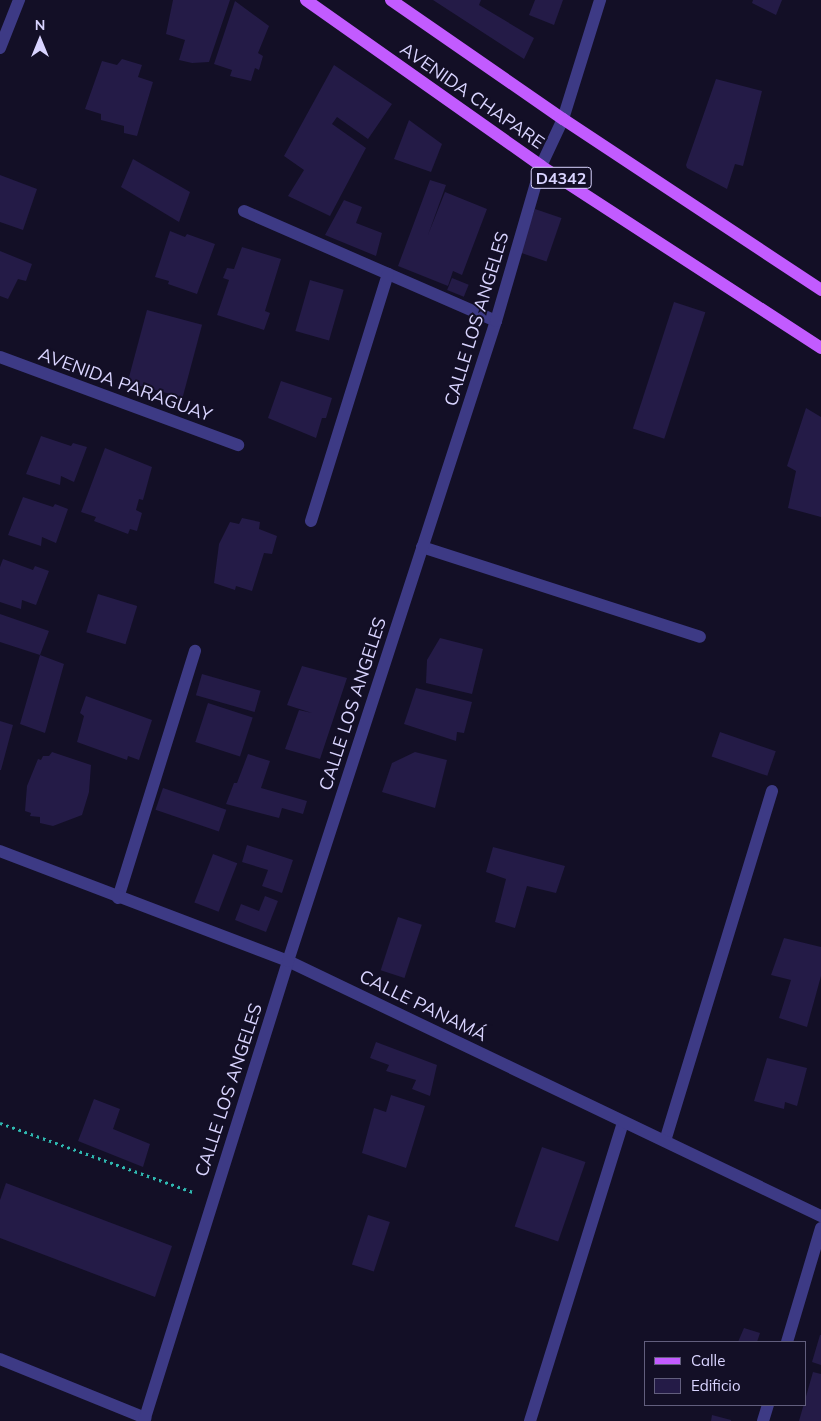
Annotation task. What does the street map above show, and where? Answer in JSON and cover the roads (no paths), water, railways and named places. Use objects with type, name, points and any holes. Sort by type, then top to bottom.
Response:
[{"type":"main road","name":"AVENIDA CHAPARE","points":[[306,0],[541,166],[821,348]]},
{"type":"main road","name":"AVENIDA CHAPARE","points":[[392,0],[563,119],[821,290]]},
{"type":"street","points":[[0,48],[19,0]]},
{"type":"street","name":"CALLE LOS ANGELES","points":[[145,1419],[288,961],[496,321],[541,166],[563,119],[600,0]]},
{"type":"street","points":[[244,211],[496,321]]},
{"type":"street","points":[[311,521],[388,274]]},
{"type":"street","name":"AVENIDA PARAGUAY","points":[[0,357],[238,446]]},
{"type":"street","points":[[422,547],[700,638]]},
{"type":"street","points":[[118,898],[195,651]]},
{"type":"street","points":[[666,1141],[772,791]]},
{"type":"street","name":"CALLE PANAMÁ","points":[[0,851],[118,898],[288,961],[821,1216]]},
{"type":"street","points":[[530,1421],[623,1122]]},
{"type":"street","points":[[787,1341],[821,1228]]},
{"type":"street","points":[[0,1359],[145,1419]]},
{"type":"street","points":[[764,1421],[768,1406]]}]
